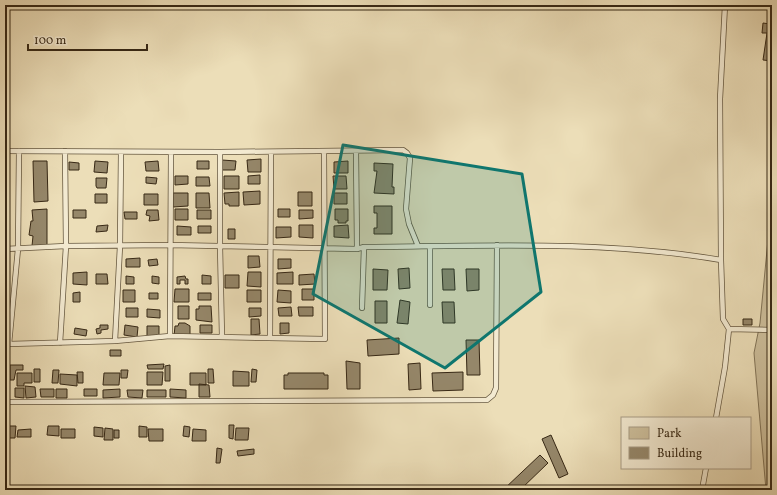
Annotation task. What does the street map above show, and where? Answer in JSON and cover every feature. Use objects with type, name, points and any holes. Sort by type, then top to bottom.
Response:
[{"type":"lane","points":[[716,417],[725,367],[729,329],[723,319],[721,260],[720,100],[725,5]]},
{"type":"lane","points":[[19,150],[18,249],[9,344],[115,341],[170,336],[325,339],[324,152]]},
{"type":"lane","points":[[5,151],[324,152],[403,150],[408,153],[410,158],[406,209],[408,224],[418,246]]},
{"type":"lane","points":[[356,151],[357,249]]},
{"type":"lane","points":[[60,343],[66,246],[65,152]]},
{"type":"lane","points":[[115,341],[120,246],[120,152]]},
{"type":"lane","points":[[170,152],[170,336]]},
{"type":"lane","points":[[220,152],[222,337]]},
{"type":"lane","points":[[270,338],[271,152]]},
{"type":"lane","points":[[5,249],[66,246],[170,245],[357,249],[364,247],[565,245],[689,255],[721,260]]},
{"type":"lane","points":[[5,402],[487,400],[493,395],[496,388],[497,246]]},
{"type":"lane","points":[[362,308],[364,247]]},
{"type":"lane","points":[[430,247],[430,305]]},
{"type":"lane","points":[[729,329],[772,330]]},
{"type":"lane","points":[[702,490],[706,469]]},
{"type":"highlighted area","points":[[343,145],[522,174],[541,292],[445,368],[313,294]]},
{"type":"green space","points":[[772,198],[772,490],[766,490],[754,353],[760,323]]},
{"type":"building","points":[[772,10],[772,61],[763,60],[767,33],[762,33],[763,23],[770,24]]},
{"type":"building","points":[[261,159],[261,172],[248,172],[247,160]]},
{"type":"building","points":[[222,160],[236,161],[235,170],[222,170]]},
{"type":"building","points":[[33,161],[47,161],[48,201],[34,202]]},
{"type":"building","points":[[95,161],[108,162],[107,173],[94,172]]},
{"type":"building","points":[[158,161],[159,171],[146,171],[145,162]]},
{"type":"building","points":[[197,161],[209,161],[209,169],[197,169]]},
{"type":"building","points":[[348,161],[348,173],[334,173],[334,162]]},
{"type":"building","points":[[69,162],[79,163],[79,170],[69,170]]},
{"type":"building","points":[[374,163],[393,164],[392,187],[394,187],[394,194],[374,193],[377,171],[374,171]]},
{"type":"building","points":[[260,175],[260,184],[248,184],[248,176]]},
{"type":"building","points":[[175,176],[188,176],[188,184],[175,185]]},
{"type":"building","points":[[224,176],[239,176],[239,189],[224,189]]},
{"type":"building","points":[[333,176],[346,176],[347,189],[334,189]]},
{"type":"building","points":[[146,177],[157,178],[156,184],[146,183]]},
{"type":"building","points":[[196,177],[209,177],[210,186],[196,186]]},
{"type":"building","points":[[96,178],[107,178],[106,188],[97,188]]},
{"type":"building","points":[[260,191],[260,204],[244,205],[243,192]]},
{"type":"building","points":[[239,192],[239,206],[229,206],[229,204],[225,204],[224,193]]},
{"type":"building","points":[[298,192],[312,192],[312,206],[298,206]]},
{"type":"building","points":[[173,193],[188,193],[188,206],[173,207]]},
{"type":"building","points":[[196,193],[209,193],[210,208],[196,208]]},
{"type":"building","points":[[334,193],[347,193],[347,204],[334,204]]},
{"type":"building","points":[[95,194],[107,194],[107,203],[95,203]]},
{"type":"building","points":[[144,194],[158,194],[158,205],[144,205]]},
{"type":"building","points":[[374,206],[392,206],[392,234],[374,234],[374,228],[377,228],[377,213],[374,213]]},
{"type":"building","points":[[47,209],[47,247],[32,246],[33,236],[29,235],[31,221],[33,221],[32,210]]},
{"type":"building","points":[[175,209],[188,209],[188,220],[175,220]]},
{"type":"building","points":[[278,209],[290,209],[290,217],[278,217]]},
{"type":"building","points":[[335,209],[348,209],[348,221],[346,221],[346,223],[338,223],[338,220],[335,220]]},
{"type":"building","points":[[73,210],[86,210],[86,218],[73,218]]},
{"type":"building","points":[[147,210],[158,210],[159,220],[149,221],[150,216],[146,215]]},
{"type":"building","points":[[197,210],[211,210],[211,219],[197,219]]},
{"type":"building","points":[[299,210],[313,210],[313,218],[299,219]]},
{"type":"building","points":[[124,212],[137,212],[137,219],[125,219]]},
{"type":"building","points":[[108,225],[107,231],[96,232],[97,226]]},
{"type":"building","points":[[299,225],[313,225],[313,238],[299,237]]},
{"type":"building","points":[[348,225],[349,238],[334,237],[334,226]]},
{"type":"building","points":[[177,226],[191,227],[191,235],[177,235]]},
{"type":"building","points":[[198,226],[211,226],[211,233],[198,233]]},
{"type":"building","points":[[276,227],[291,227],[291,237],[276,238]]},
{"type":"building","points":[[228,229],[235,229],[235,239],[228,239]]},
{"type":"building","points":[[248,256],[259,256],[260,267],[248,268]]},
{"type":"building","points":[[140,258],[140,267],[126,267],[126,259]]},
{"type":"building","points":[[157,259],[158,265],[149,266],[148,260]]},
{"type":"building","points":[[278,259],[291,259],[291,268],[278,269]]},
{"type":"building","points":[[409,268],[410,288],[399,289],[398,269]]},
{"type":"building","points":[[373,269],[388,270],[387,290],[373,290]]},
{"type":"building","points":[[442,269],[454,269],[455,290],[443,290]]},
{"type":"building","points":[[466,269],[479,269],[479,290],[467,291]]},
{"type":"building","points":[[87,272],[87,285],[73,284],[73,273]]},
{"type":"building","points":[[248,272],[261,272],[261,287],[247,286]]},
{"type":"building","points":[[293,272],[293,284],[277,284],[277,273]]},
{"type":"building","points":[[96,274],[107,274],[108,284],[96,284]]},
{"type":"building","points":[[314,274],[315,284],[299,285],[299,275]]},
{"type":"building","points":[[202,275],[211,276],[211,284],[202,284]]},
{"type":"building","points":[[225,275],[239,275],[239,288],[225,288]]},
{"type":"building","points":[[126,276],[134,277],[134,284],[126,284]]},
{"type":"building","points":[[152,276],[159,277],[159,284],[152,283]]},
{"type":"building","points":[[185,276],[186,279],[188,279],[188,284],[185,284],[185,280],[180,280],[180,284],[177,284],[177,277]]},
{"type":"building","points":[[175,289],[189,289],[189,302],[174,302]]},
{"type":"building","points":[[302,289],[314,289],[314,300],[302,300]]},
{"type":"building","points":[[123,290],[135,290],[135,302],[123,302]]},
{"type":"building","points":[[247,290],[261,290],[261,302],[247,302]]},
{"type":"building","points":[[278,290],[291,291],[291,303],[277,302]]},
{"type":"building","points":[[80,292],[80,302],[73,302],[73,293]]},
{"type":"building","points":[[149,293],[158,293],[158,299],[149,299]]},
{"type":"building","points":[[198,293],[211,293],[211,300],[198,300]]},
{"type":"building","points":[[400,300],[410,302],[408,324],[397,323]]},
{"type":"building","points":[[375,301],[387,301],[387,323],[375,323]]},
{"type":"building","points":[[442,302],[454,302],[455,323],[443,323]]},
{"type":"building","points":[[178,306],[189,306],[189,319],[178,319]]},
{"type":"building","points":[[199,306],[211,306],[212,322],[196,320],[196,309],[199,309]]},
{"type":"building","points":[[291,307],[292,316],[279,316],[278,308]]},
{"type":"building","points":[[298,307],[313,307],[313,316],[299,316]]},
{"type":"building","points":[[126,308],[138,308],[138,317],[126,317]]},
{"type":"building","points":[[249,308],[261,308],[261,316],[249,317]]},
{"type":"building","points":[[147,309],[160,310],[160,318],[147,317]]},
{"type":"building","points":[[251,319],[259,319],[260,334],[251,335]]},
{"type":"building","points":[[743,319],[752,319],[752,325],[743,325]]},
{"type":"building","points":[[179,323],[185,323],[190,326],[190,336],[174,336],[175,326],[178,326]]},
{"type":"building","points":[[280,323],[289,323],[289,333],[280,334]]},
{"type":"building","points":[[100,325],[108,325],[108,329],[101,330],[101,333],[97,334],[96,329],[100,328]]},
{"type":"building","points":[[125,325],[138,327],[137,337],[124,335]]},
{"type":"building","points":[[200,325],[212,325],[212,333],[200,333]]},
{"type":"building","points":[[147,326],[159,326],[159,336],[147,336]]},
{"type":"building","points":[[75,328],[87,330],[86,336],[74,334]]},
{"type":"building","points":[[399,338],[399,354],[368,356],[367,340]]},
{"type":"building","points":[[466,340],[479,340],[480,375],[467,375]]},
{"type":"building","points":[[110,350],[121,350],[121,356],[110,356]]},
{"type":"building","points":[[346,361],[360,363],[360,389],[347,389]]},
{"type":"building","points":[[420,363],[421,389],[409,390],[408,364]]},
{"type":"building","points":[[164,364],[163,369],[148,369],[147,365]]},
{"type":"building","points":[[10,365],[23,365],[23,370],[16,370],[14,380],[10,380]]},
{"type":"building","points":[[170,365],[170,381],[165,381],[165,366]]},
{"type":"building","points":[[34,369],[40,369],[40,382],[34,382]]},
{"type":"building","points":[[208,369],[213,369],[214,383],[208,383]]},
{"type":"building","points":[[252,369],[257,370],[256,382],[251,382]]},
{"type":"building","points":[[53,370],[59,370],[58,383],[52,383]]},
{"type":"building","points":[[121,370],[128,370],[127,378],[121,378]]},
{"type":"building","points":[[233,371],[249,372],[249,386],[233,386]]},
{"type":"building","points":[[77,372],[83,372],[83,383],[78,383]]},
{"type":"building","points":[[147,372],[163,372],[162,385],[147,385]]},
{"type":"building","points":[[463,372],[463,390],[433,391],[432,373]]},
{"type":"building","points":[[17,373],[32,373],[32,383],[24,383],[24,386],[17,386]]},
{"type":"building","points":[[104,373],[120,373],[119,385],[103,385]]},
{"type":"building","points":[[190,373],[206,373],[206,385],[190,385]]},
{"type":"building","points":[[288,373],[324,373],[324,375],[328,375],[328,389],[284,389],[284,375],[288,375]]},
{"type":"building","points":[[60,374],[77,375],[77,386],[60,384]]},
{"type":"building","points":[[199,384],[209,385],[210,397],[199,397]]},
{"type":"building","points":[[25,386],[35,387],[36,397],[26,398]]},
{"type":"building","points":[[15,388],[24,388],[24,398],[15,397]]},
{"type":"building","points":[[40,389],[54,389],[54,397],[41,397]]},
{"type":"building","points":[[56,389],[67,389],[67,398],[56,398]]},
{"type":"building","points":[[84,389],[97,389],[97,396],[84,396]]},
{"type":"building","points":[[120,389],[120,397],[103,398],[103,390]]},
{"type":"building","points":[[170,389],[186,390],[186,398],[170,397]]},
{"type":"building","points":[[127,390],[143,390],[142,398],[128,397]]},
{"type":"building","points":[[147,390],[166,390],[166,397],[147,397]]},
{"type":"building","points":[[229,425],[234,425],[233,439],[229,438]]},
{"type":"building","points":[[9,426],[16,426],[15,438],[9,438]]},
{"type":"building","points":[[48,426],[59,426],[59,436],[47,435]]},
{"type":"building","points":[[139,426],[147,427],[147,437],[139,437]]},
{"type":"building","points":[[184,426],[190,427],[189,437],[183,436]]},
{"type":"building","points":[[94,427],[103,428],[103,437],[94,436]]},
{"type":"building","points":[[105,428],[113,429],[113,440],[104,440]]},
{"type":"building","points":[[236,428],[249,428],[248,440],[235,440]]},
{"type":"building","points":[[31,429],[31,437],[17,437],[18,430]]},
{"type":"building","points":[[61,429],[75,429],[75,438],[61,438]]},
{"type":"building","points":[[148,429],[163,429],[163,441],[149,441]]},
{"type":"building","points":[[193,429],[206,430],[206,441],[192,441]]},
{"type":"building","points":[[114,430],[119,430],[119,438],[114,438]]},
{"type":"building","points":[[551,435],[568,474],[559,478],[542,439]]},
{"type":"building","points":[[217,448],[222,449],[220,463],[216,463]]},
{"type":"building","points":[[254,449],[254,454],[238,456],[237,451]]},
{"type":"building","points":[[540,455],[548,463],[520,490],[503,490]]}]
